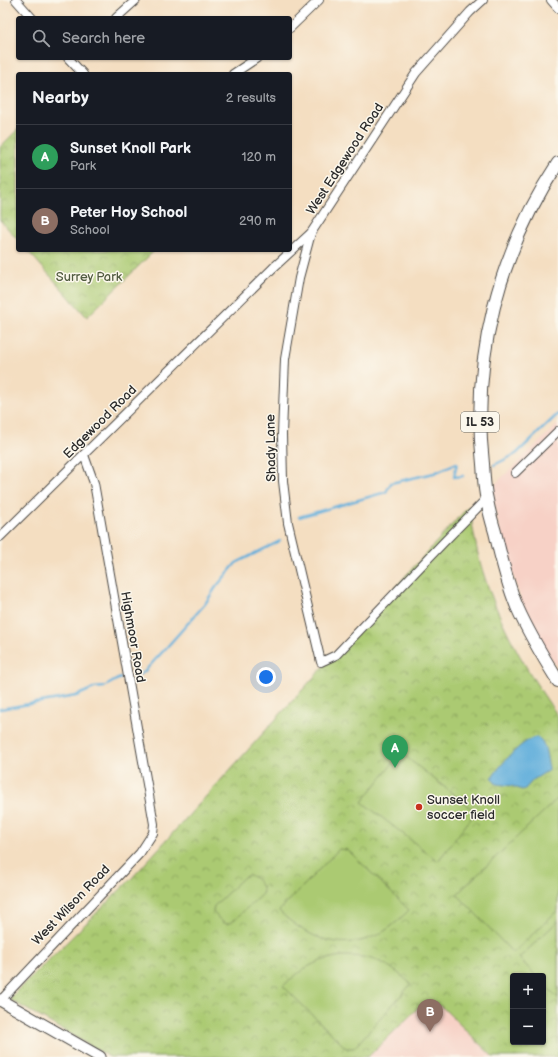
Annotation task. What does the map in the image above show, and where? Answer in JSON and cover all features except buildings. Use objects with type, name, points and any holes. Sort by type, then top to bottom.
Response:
[{"type":"main road","name":"IL 53","points":[[558,163],[532,206],[515,242],[500,284],[490,320],[486,342],[481,382],[480,435],[486,499],[502,565],[517,607],[536,646],[558,681]]},
{"type":"main road","points":[[0,1000],[100,1057]]},
{"type":"street","points":[[16,0],[30,16]]},
{"type":"street","points":[[118,16],[136,0]]},
{"type":"street","points":[[292,26],[319,0]]},
{"type":"street","name":"West Edgewood Road","points":[[292,250],[311,233],[416,73],[470,12],[483,0]]},
{"type":"street","points":[[551,0],[558,8]]},
{"type":"street","points":[[71,60],[81,72]]},
{"type":"street","points":[[237,72],[254,60]]},
{"type":"street","name":"Shady Lane","points":[[311,233],[299,278],[285,359],[282,450],[283,481],[288,523],[322,662],[336,656],[486,499]]},
{"type":"street","name":"West Edgewood Road","points":[[217,323],[290,252]]},
{"type":"street","name":"Edgewood Road","points":[[0,537],[217,323]]},
{"type":"street","points":[[515,473],[558,431]]},
{"type":"street","name":"Highmoor Road","points":[[84,455],[94,483],[154,824]]},
{"type":"street","name":"West Wilson Road","points":[[0,1000],[140,853],[153,833],[154,824]]},
{"type":"shaded area","points":[[558,424],[558,667],[545,651],[522,602],[505,552],[490,489]]},
{"type":"shaded area","points":[[422,1004],[436,1008],[441,1006],[493,1057],[368,1057]]},
{"type":"green space","points":[[16,131],[16,238],[0,220],[0,147]]},
{"type":"green space","name":"Surrey Park","points":[[29,252],[153,252],[87,317]]},
{"type":"green space","points":[[469,506],[481,564],[497,610],[525,665],[558,716],[558,1057],[493,1057],[441,1006],[430,1007],[422,1004],[368,1057],[110,1057],[9,999],[132,878]]},
{"type":"green space","name":"Sunset Knoll soccer field","points":[[401,753],[476,812],[438,861],[362,802]]},
{"type":"green space","points":[[557,799],[558,910],[513,953],[457,894]]},
{"type":"green space","points":[[339,849],[348,850],[409,910],[387,930],[369,939],[354,942],[341,942],[314,936],[290,921],[279,911]]},
{"type":"green space","points":[[249,875],[256,879],[260,884],[263,891],[262,894],[233,921],[227,924],[221,921],[213,912],[214,906],[244,877]]},
{"type":"green space","points":[[558,921],[558,998],[546,986],[546,973],[533,973],[519,958]]},
{"type":"green space","points":[[342,956],[364,957],[380,962],[387,965],[411,984],[354,1048],[346,1048],[283,986],[297,974],[310,966],[324,960]]},
{"type":"water","points":[[536,737],[540,739],[546,750],[549,770],[533,780],[525,789],[522,790],[512,786],[496,784],[492,778],[505,761],[524,743]]},
{"type":"waterway","points":[[494,465],[516,454],[558,414]]},
{"type":"waterway","points":[[299,517],[386,492],[391,483],[434,473],[457,463],[454,477],[463,476]]},
{"type":"waterway","points":[[136,676],[144,672],[205,604],[216,587],[236,563],[280,541]]},
{"type":"waterway","points":[[0,709],[76,696],[94,688],[104,687],[121,678]]},
{"type":"place","name":"Sunset Knoll Park","points":[[395,768]]},
{"type":"place","name":"Sunset Knoll soccer field","points":[[419,807]]},
{"type":"place","name":"Peter Hoy School","points":[[430,1032]]}]
